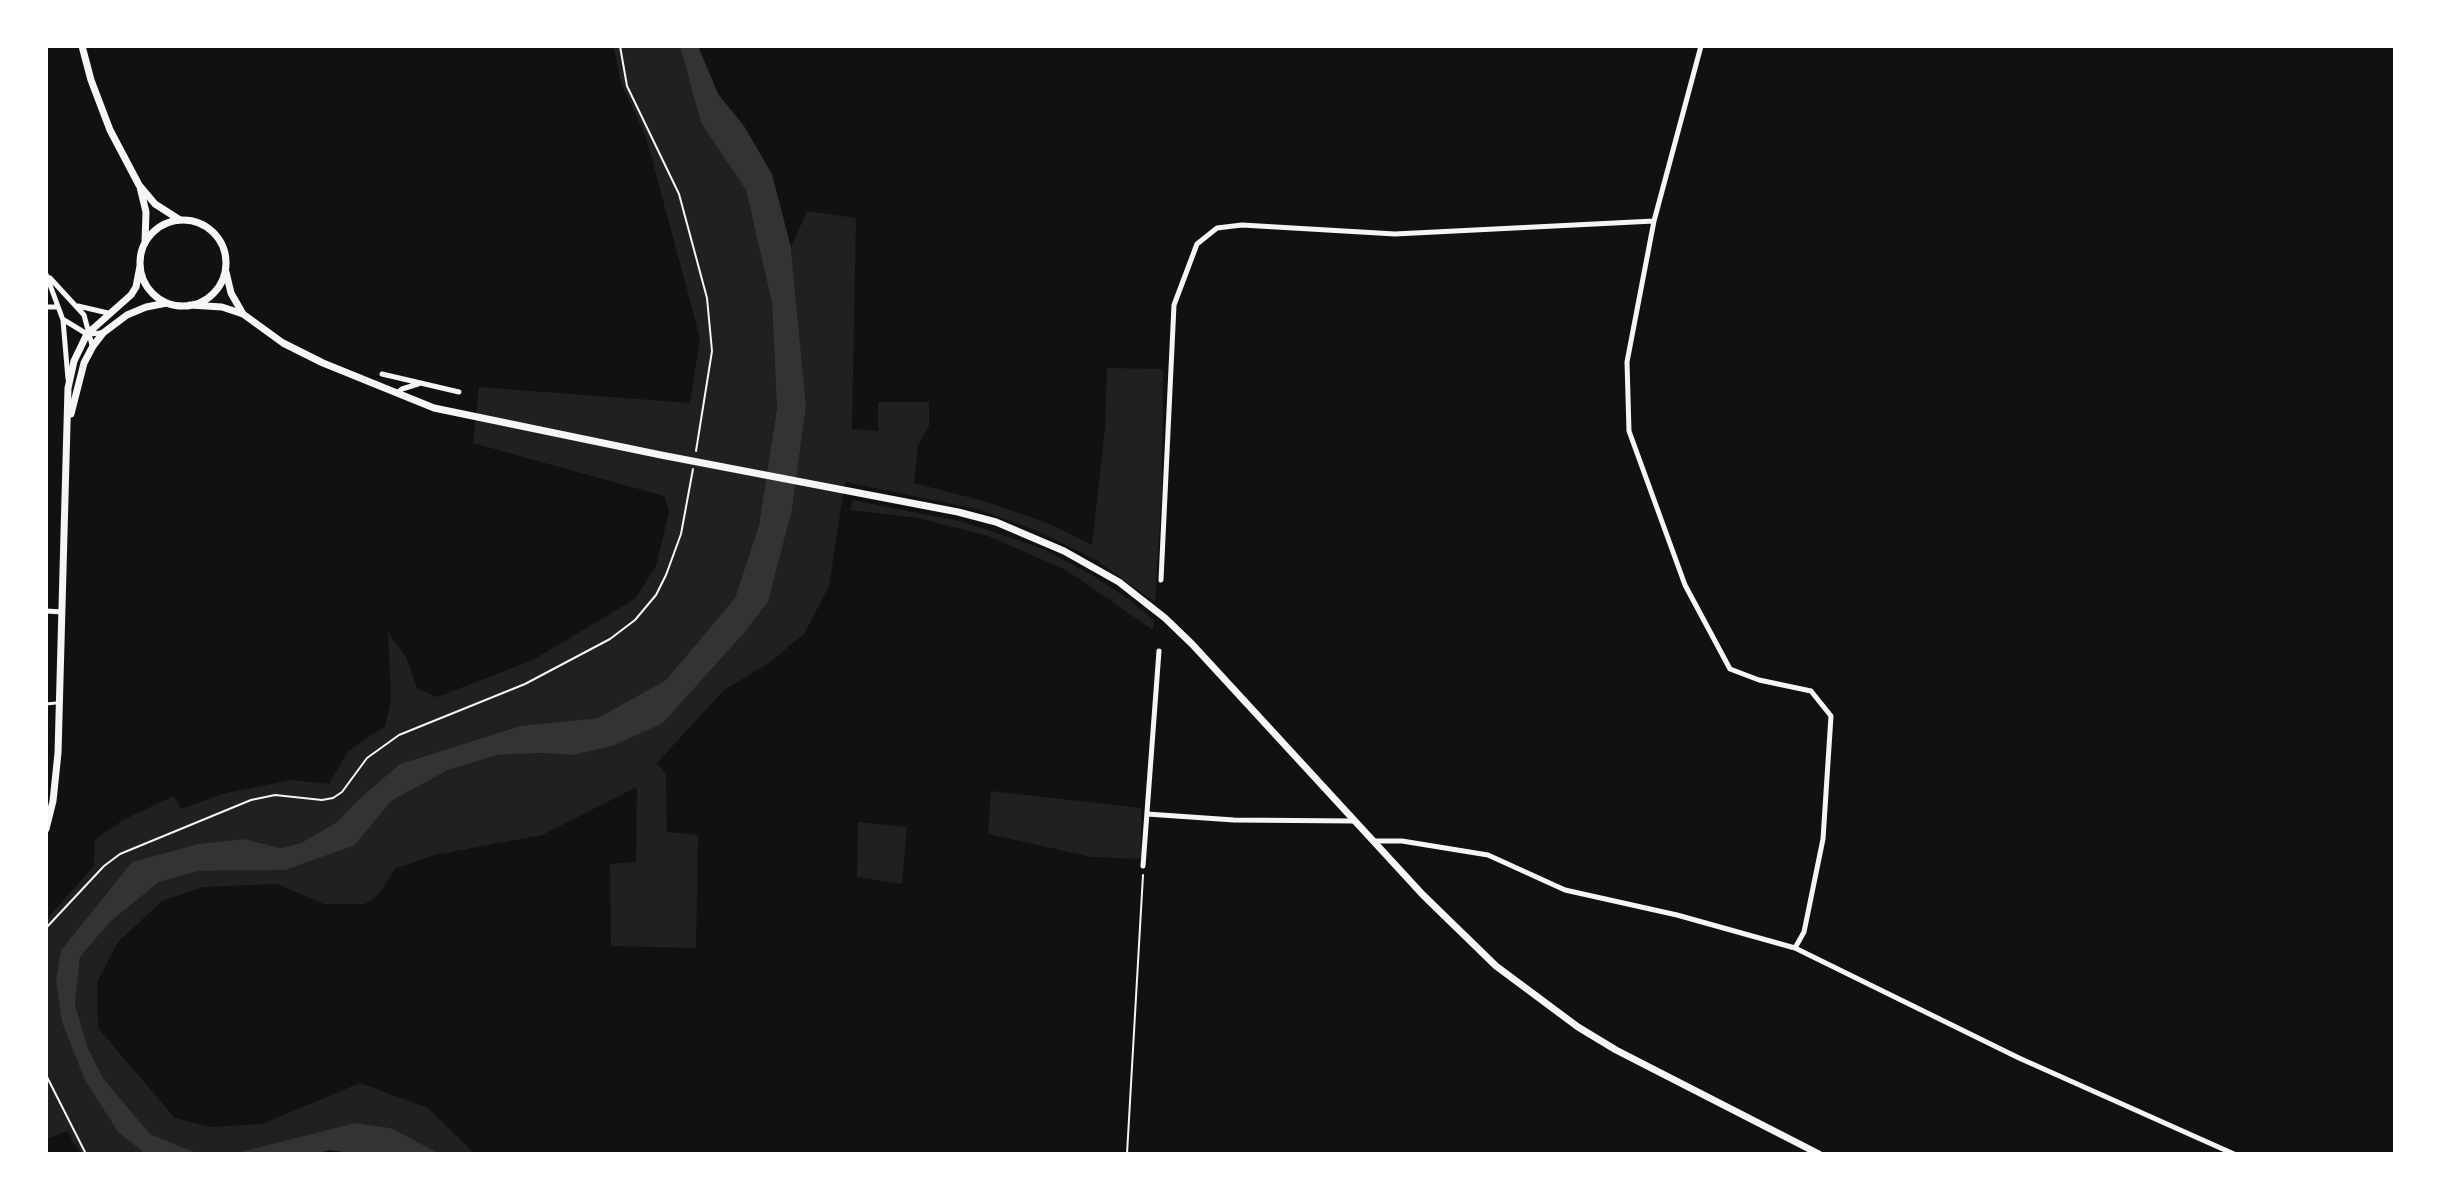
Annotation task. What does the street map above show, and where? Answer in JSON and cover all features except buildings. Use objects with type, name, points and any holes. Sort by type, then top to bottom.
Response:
[{"type":"main road","points":[[82,46],[110,130],[139,185],[155,204],[180,220]]},
{"type":"main road","points":[[46,829],[55,789],[60,703],[68,388],[74,361],[89,333],[136,287],[147,220],[139,185]]},
{"type":"main road","points":[[145,244],[153,232],[180,220],[191,221],[211,230],[224,249],[225,271],[231,293],[243,314]]},
{"type":"main road","points":[[140,266],[149,289],[168,303]]},
{"type":"main road","points":[[190,305],[203,301],[213,293],[225,271]]},
{"type":"main road","points":[[68,431],[78,380],[93,346],[103,333],[127,315],[146,307],[168,303],[222,307],[243,314],[283,343],[434,408],[918,503],[996,522],[1033,536],[1119,582],[1165,618],[1216,668],[1355,821],[1496,966],[1578,1027],[1643,1064],[1819,1154]]},
{"type":"street","points":[[1701,46],[1654,221],[1627,362],[1629,431],[1685,585],[1730,669],[1759,680],[1811,691],[1831,716],[1823,839],[1804,932],[1795,948]]},
{"type":"street","points":[[1161,580],[1174,305],[1197,244],[1217,228],[1242,225],[1395,234],[1654,221]]},
{"type":"street","points":[[46,274],[84,315],[93,346]]},
{"type":"street","points":[[46,274],[63,320],[68,388]]},
{"type":"street","points":[[77,306],[108,313]]},
{"type":"street","points":[[46,307],[57,307]]},
{"type":"street","points":[[63,320],[89,333],[103,333]]},
{"type":"street","points":[[382,374],[459,392]]},
{"type":"street","points":[[397,393],[419,384]]},
{"type":"street","points":[[46,611],[62,612]]},
{"type":"street","points":[[1143,866],[1159,651]]},
{"type":"street","points":[[1147,814],[1234,820],[1355,821]]},
{"type":"street","points":[[1373,840],[1402,841],[1488,855],[1565,890],[1677,915],[1795,948],[2019,1058],[2234,1154]]},
{"type":"lane","points":[[46,704],[60,703]]},
{"type":"path","points":[[620,46],[627,86],[679,194],[707,298],[712,351],[696,452]]},
{"type":"path","points":[[46,928],[104,866],[120,854],[251,800],[275,795],[322,800],[333,798],[342,792],[367,758],[399,735],[525,684],[610,639],[635,620],[656,595],[666,575],[681,534],[693,467]]},
{"type":"path","points":[[1127,1154],[1143,866]]},
{"type":"path","points":[[46,1075],[86,1154]]},
{"type":"shaded area","points":[[613,46],[680,46],[701,123],[746,190],[772,303],[777,408],[759,525],[735,598],[666,680],[598,718],[520,726],[400,764],[337,822],[301,843],[281,848],[244,839],[198,844],[132,862],[61,950],[56,980],[119,1133],[146,1154],[81,1154],[67,1131],[46,1139],[46,920],[94,866],[95,840],[123,820],[174,796],[181,809],[226,793],[292,780],[329,784],[348,751],[385,726],[391,700],[388,632],[406,657],[417,688],[437,697],[533,660],[635,599],[656,566],[669,512],[664,496],[473,443],[479,387],[690,403],[700,338],[646,137],[621,83]]},
{"type":"shaded area","points":[[680,46],[698,46],[718,94],[744,126],[772,174],[791,248],[806,406],[792,510],[768,602],[663,723],[612,746],[572,755],[498,755],[448,770],[391,801],[355,845],[286,870],[198,871],[159,882],[111,921],[80,957],[75,1005],[88,1048],[103,1078],[150,1134],[194,1152],[236,1153],[355,1123],[391,1128],[440,1154],[355,1154],[330,1150],[316,1154],[146,1154],[119,1133],[85,1080],[62,1022],[56,980],[61,950],[132,862],[198,844],[244,839],[281,848],[301,843],[337,822],[400,764],[520,726],[598,718],[666,680],[735,598],[759,525],[777,408],[772,303],[746,190],[701,123]]},
{"type":"shaded area","points":[[807,211],[856,218],[852,429],[878,431],[878,402],[929,402],[929,426],[918,445],[914,483],[987,502],[1050,524],[1092,545],[1105,429],[1107,368],[1163,369],[1162,488],[1155,602],[1096,560],[1040,532],[977,509],[845,482],[829,586],[804,634],[770,662],[723,691],[657,763],[666,775],[667,832],[698,835],[696,948],[611,946],[610,864],[636,862],[637,787],[542,835],[434,855],[395,869],[378,895],[365,904],[324,904],[277,884],[203,887],[162,901],[118,942],[97,982],[98,1028],[175,1118],[210,1127],[262,1124],[360,1083],[428,1108],[475,1154],[440,1154],[391,1128],[355,1123],[237,1153],[194,1152],[150,1134],[103,1078],[88,1048],[75,1005],[80,957],[111,921],[159,882],[198,871],[286,870],[355,845],[391,801],[448,770],[498,755],[572,755],[663,723],[768,602],[792,510],[806,406],[791,248]]},
{"type":"shaded area","points":[[853,500],[964,522],[1041,548],[1092,575],[1128,599],[1154,620],[1153,630],[1066,570],[988,536],[918,518],[850,510]]},
{"type":"shaded area","points":[[991,791],[1141,808],[1141,859],[1092,857],[988,834]]},
{"type":"shaded area","points":[[858,822],[907,827],[902,884],[857,877]]}]
